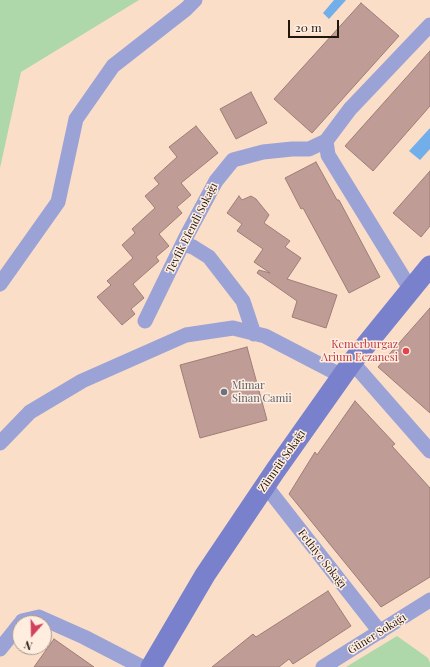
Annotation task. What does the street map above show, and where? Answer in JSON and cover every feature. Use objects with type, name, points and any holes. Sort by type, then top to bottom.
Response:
[{"type":"street","points":[[0,284],[58,202],[76,119],[113,66],[186,9],[195,0]]},
{"type":"street","points":[[410,290],[328,155],[326,140],[350,109],[430,25]]},
{"type":"street","name":"Tevfik Efendi Sokağı","points":[[145,321],[182,244],[216,181],[233,160],[263,152],[309,149],[326,140]]},
{"type":"street","points":[[182,244],[193,247],[209,257],[243,301],[254,334]]},
{"type":"street","name":"Zümrüt Sokağı","points":[[151,667],[205,575],[265,486],[347,369],[430,266]]},
{"type":"street","points":[[0,442],[30,412],[82,381],[186,335],[233,328],[265,336],[347,369],[430,451]]},
{"type":"street","name":"Fethiye Sokağı","points":[[265,486],[380,632]]},
{"type":"street","name":"Güner Sokağı","points":[[324,667],[430,600]]},
{"type":"street","points":[[52,623],[84,637],[142,667]]},
{"type":"street","points":[[0,649],[12,633]]},
{"type":"green space","points":[[0,0],[139,0],[21,72],[0,168]]},
{"type":"green space","points":[[397,636],[428,658],[430,667],[346,667]]},
{"type":"water","points":[[334,0],[346,0],[329,19],[323,13]]},
{"type":"water","points":[[430,128],[430,149],[420,160],[409,151]]},
{"type":"building","points":[[361,3],[399,36],[312,133],[274,99]]},
{"type":"building","points":[[430,51],[430,106],[373,171],[345,146]]},
{"type":"building","points":[[251,92],[267,123],[236,139],[220,109]]},
{"type":"building","points":[[196,126],[218,153],[181,183],[191,195],[177,207],[182,213],[159,234],[169,246],[156,257],[159,261],[133,284],[144,298],[131,309],[135,314],[122,325],[97,297],[111,285],[107,281],[133,258],[122,245],[135,233],[132,229],[155,208],[145,196],[159,184],[154,178],[177,157],[169,147]]},
{"type":"building","points":[[316,162],[337,200],[339,200],[380,277],[349,293],[285,178]]},
{"type":"building","points":[[430,171],[430,226],[421,237],[393,213]]},
{"type":"building","points":[[239,196],[242,200],[251,196],[256,199],[269,215],[264,223],[290,241],[285,247],[301,258],[287,279],[337,295],[326,328],[292,317],[297,301],[257,273],[259,270],[270,273],[254,262],[263,249],[237,231],[242,224],[227,213]]},
{"type":"building","points":[[430,308],[430,413],[378,367]]},
{"type":"building","name":"Mimar Sinan Camii","points":[[247,347],[267,420],[200,438],[180,365]]},
{"type":"building","points":[[355,401],[395,444],[392,446],[430,488],[430,577],[381,607],[289,494],[315,452],[317,455]]},
{"type":"building","points":[[328,591],[351,626],[293,664],[289,659],[279,667],[212,667],[253,634],[256,637]]},
{"type":"building","points":[[54,639],[94,667],[34,667],[43,655],[52,655],[52,642]]},
{"type":"place","name":"Kemerburgaz Arium Eczanesi","points":[[406,351]]},
{"type":"place","name":"Mimar Sinan Camii","points":[[224,392]]}]
